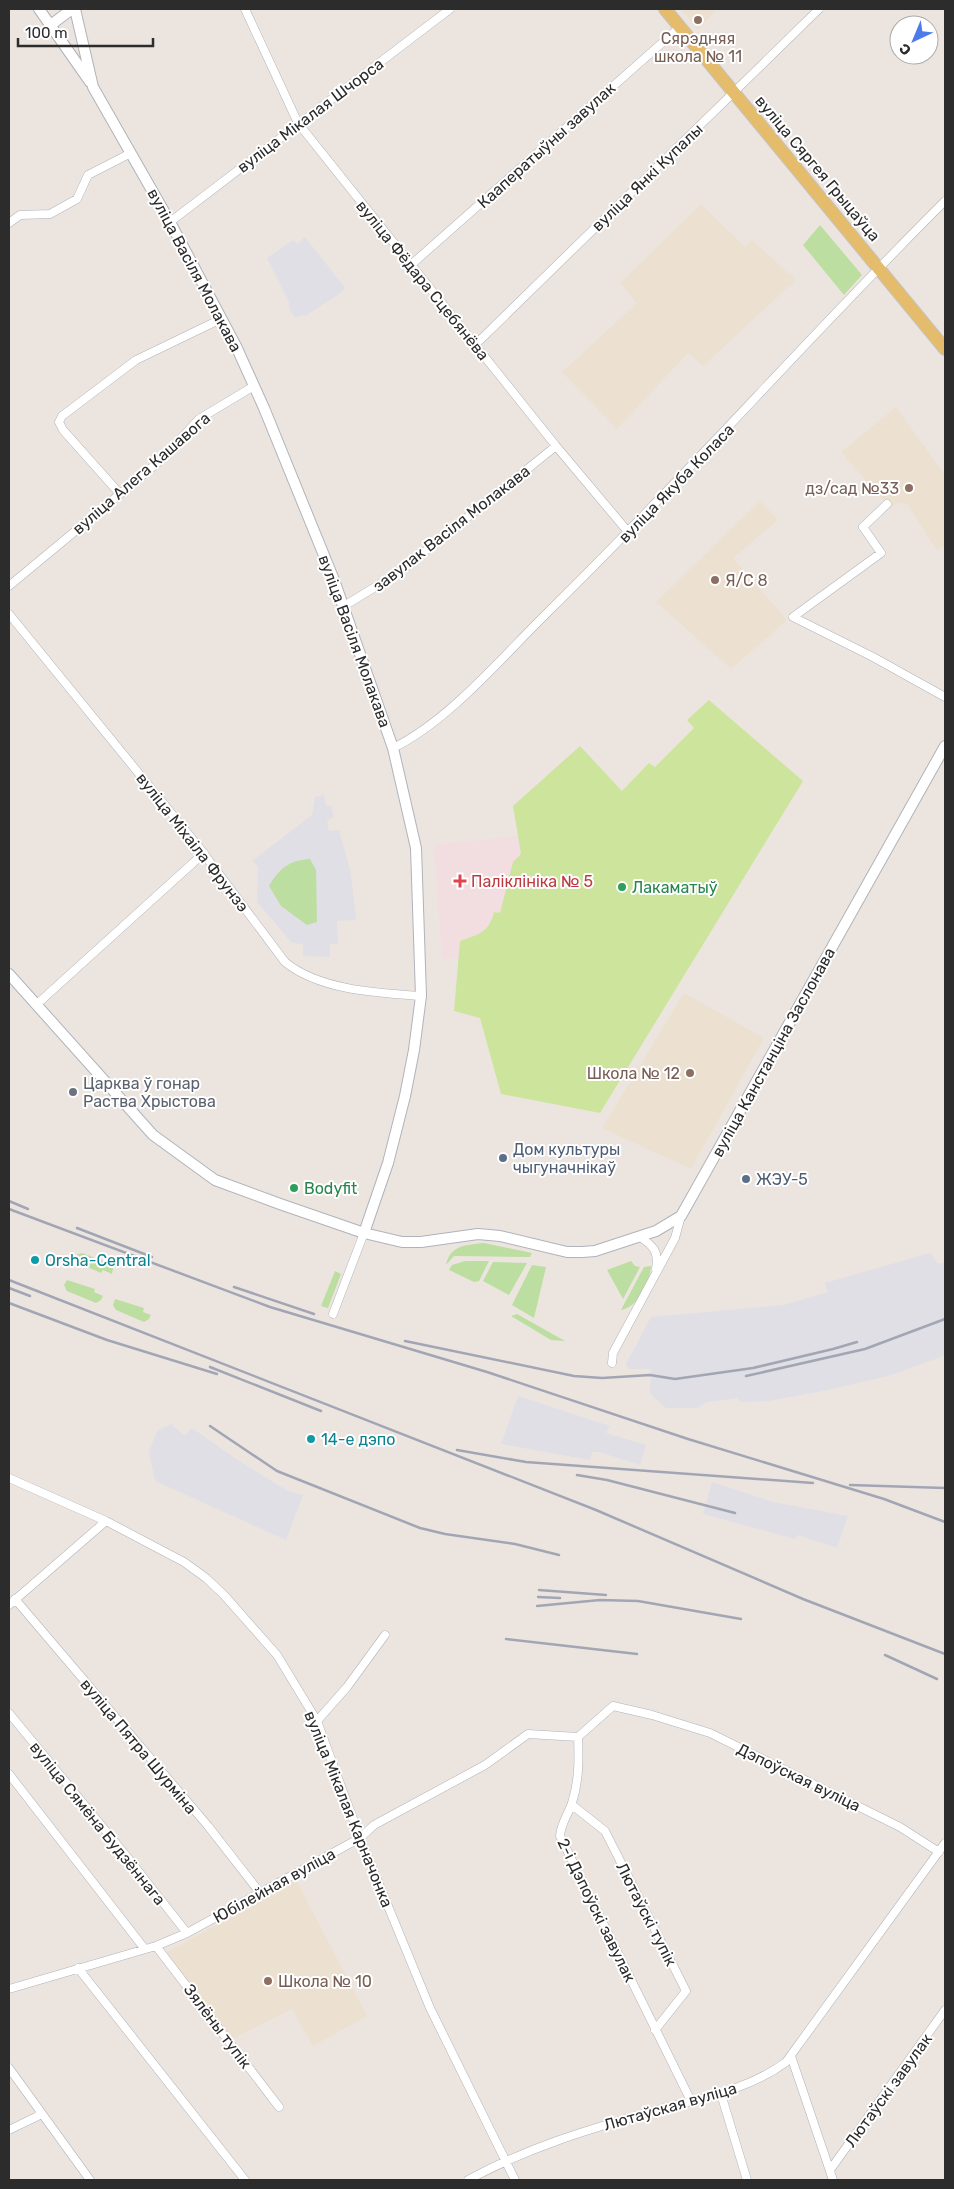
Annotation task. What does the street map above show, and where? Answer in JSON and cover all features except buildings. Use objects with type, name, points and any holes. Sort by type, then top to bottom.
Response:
[{"type":"main road","name":"вуліца Сяргея Грыцаўца","points":[[665,9],[945,349]]},
{"type":"street","points":[[39,9],[52,24],[93,87]]},
{"type":"street","name":"вуліца Васіля Молакава","points":[[52,24],[73,9],[93,87],[170,222],[254,386],[302,499],[344,606],[393,748],[416,848],[421,996],[414,1050],[405,1096],[388,1163],[333,1314]]},
{"type":"street","name":"вуліца Фёдара Сцебянёва","points":[[245,9],[298,123],[556,446],[629,533]]},
{"type":"street","name":"вуліца Мікалая Шчорса","points":[[170,222],[450,9]]},
{"type":"street","name":"вуліца Янкі Купалы","points":[[475,345],[819,9]]},
{"type":"street","name":"Кааператыўны завулак","points":[[412,264],[680,27]]},
{"type":"street","points":[[9,223],[20,215],[50,214],[76,199],[88,175],[132,153]]},
{"type":"street","name":"вуліца Якуба Коласа","points":[[393,748],[429,725],[465,694],[629,533],[879,267],[945,202]]},
{"type":"street","points":[[120,494],[63,430],[59,422],[62,416],[136,360],[221,319]]},
{"type":"street","name":"вуліца Алега Кашавога","points":[[9,586],[161,460],[199,419],[254,386]]},
{"type":"street","name":"завулак Васіля Молакава","points":[[344,606],[398,573],[556,446]]},
{"type":"street","points":[[887,504],[863,527],[881,553],[794,618],[873,656],[945,697]]},
{"type":"street","name":"вуліца Міхаіла Фрунзэ","points":[[9,614],[204,853],[285,962],[297,972],[315,980],[342,986],[421,996]]},
{"type":"street","name":"вуліца Канстанціна Заслонава","points":[[612,1363],[613,1353],[675,1238],[681,1216],[945,746]]},
{"type":"street","points":[[36,1005],[204,853]]},
{"type":"street","points":[[9,974],[153,1134],[204,1174],[215,1180],[364,1233],[411,1243],[478,1234],[500,1236],[567,1252],[595,1251],[640,1237],[669,1225],[681,1216]]},
{"type":"street","points":[[640,1237],[651,1243],[657,1253],[655,1272]]},
{"type":"street","name":"вуліца Мікалая Карначонка","points":[[9,1478],[106,1520],[184,1562],[206,1578],[224,1595],[277,1655],[317,1721],[360,1838],[430,2008],[515,2180]]},
{"type":"street","points":[[9,1605],[106,1520]]},
{"type":"street","name":"вуліца Пятра Шурміна","points":[[15,1599],[208,1826],[261,1894]]},
{"type":"street","points":[[317,1721],[347,1686],[385,1635]]},
{"type":"street","name":"Дэпоўская вуліца","points":[[578,1737],[613,1706],[652,1715],[710,1733],[900,1827],[939,1852]]},
{"type":"street","name":"вуліца Сямёна Будзённага","points":[[9,1713],[128,1858],[186,1933]]},
{"type":"street","name":"Юбілейная вуліца","points":[[9,1989],[156,1946],[186,1933],[261,1894],[360,1838],[374,1825],[486,1765],[528,1734],[578,1737]]},
{"type":"street","name":"2-і Дэпоўскі завулак","points":[[578,1737],[580,1769],[572,1805],[561,1823],[560,1836],[691,2101]]},
{"type":"street","points":[[9,1774],[144,1948]]},
{"type":"street","name":"Лютаўскі тупік","points":[[572,1805],[605,1831],[686,1991],[656,2030]]},
{"type":"street","name":"Лютаўская вуліца","points":[[468,2180],[506,2160],[570,2135],[721,2094],[777,2069],[791,2056],[945,1843]]},
{"type":"street","name":"Зялёны тупік","points":[[156,1946],[279,2107]]},
{"type":"street","points":[[78,1968],[245,2180]]},
{"type":"street","name":"Лютаўскі завулак","points":[[830,2170],[945,2010]]},
{"type":"street","points":[[791,2056],[833,2180]]},
{"type":"street","points":[[9,2068],[90,2180]]},
{"type":"street","points":[[721,2094],[747,2180]]},
{"type":"street","points":[[9,2130],[42,2114]]},
{"type":"shaded area","name":"Сярэдняя школа № 11","points":[[680,9],[717,9],[698,30]]},
{"type":"shaded area","points":[[701,204],[745,247],[752,240],[796,280],[703,366],[688,353],[617,429],[562,372],[637,303],[620,283]]},
{"type":"shaded area","points":[[305,237],[345,288],[307,315],[294,317],[289,308],[289,302],[267,258],[293,240],[297,244]]},
{"type":"shaded area","name":"дз/сад №33","points":[[896,407],[945,475],[945,545],[937,550],[907,504],[897,503],[891,509],[841,452]]},
{"type":"shaded area","name":"Я/С 8","points":[[760,501],[778,520],[733,558],[787,620],[731,669],[656,602]]},
{"type":"shaded area","points":[[324,795],[326,806],[331,806],[334,817],[327,820],[329,831],[339,830],[351,874],[356,920],[337,921],[338,944],[330,944],[330,957],[303,956],[303,944],[292,943],[257,902],[258,866],[252,861],[312,815],[315,797]],"holes":[[[269,886],[316,906],[317,922]]]},
{"type":"shaded area","points":[[518,836],[521,854],[513,862],[500,913],[494,912],[492,922],[485,931],[461,941],[459,959],[442,958],[434,845]]},
{"type":"shaded area","name":"Школа № 12","points":[[684,993],[764,1038],[691,1169],[602,1128]]},
{"type":"shaded area","points":[[930,1253],[938,1264],[945,1262],[945,1355],[941,1357],[888,1376],[823,1391],[768,1401],[740,1402],[738,1398],[707,1402],[698,1408],[666,1408],[650,1394],[651,1369],[629,1369],[626,1364],[651,1317],[784,1305],[828,1292],[825,1283]]},
{"type":"shaded area","points":[[518,1396],[610,1426],[606,1433],[646,1445],[640,1465],[599,1452],[592,1452],[590,1460],[501,1444]]},
{"type":"shaded area","points":[[171,1424],[185,1436],[192,1428],[236,1459],[288,1491],[303,1495],[286,1540],[155,1481],[149,1452],[157,1431]]},
{"type":"shaded area","points":[[712,1482],[773,1502],[848,1516],[837,1548],[798,1535],[795,1539],[703,1514]]},
{"type":"shaded area","name":"Школа № 10","points":[[296,1880],[367,2016],[313,2046],[292,2009],[232,2039],[166,1953]]},
{"type":"green space","points":[[820,225],[862,275],[844,295],[803,245]]},
{"type":"green space","name":"Лакаматыў","points":[[709,700],[803,781],[600,1113],[501,1094],[480,1018],[454,1011],[460,941],[482,932],[492,919],[494,912],[500,913],[513,862],[521,854],[513,806],[580,746],[622,791],[649,763],[655,767],[694,728],[687,720]]},
{"type":"green space","points":[[310,859],[316,870],[317,922],[307,925],[281,906],[269,886],[285,866],[296,861]]},
{"type":"green space","points":[[484,1243],[532,1253],[530,1257],[454,1256],[446,1265],[451,1253],[460,1247]]},
{"type":"green space","points":[[82,1253],[111,1264],[112,1274],[103,1270],[101,1273],[74,1261],[76,1255]]},
{"type":"green space","points":[[465,1261],[489,1261],[479,1281],[474,1282],[449,1270],[452,1265]]},
{"type":"green space","points":[[631,1261],[635,1266],[640,1267],[623,1299],[607,1270]]},
{"type":"green space","points":[[493,1262],[527,1263],[509,1295],[483,1281]]},
{"type":"green space","points":[[532,1265],[546,1267],[534,1318],[512,1305]]},
{"type":"green space","points":[[651,1266],[646,1286],[638,1299],[627,1308],[621,1310],[644,1267]]},
{"type":"green space","points":[[335,1271],[341,1274],[328,1308],[321,1306]]},
{"type":"green space","points":[[67,1280],[95,1289],[94,1292],[103,1296],[101,1300],[96,1303],[67,1291],[64,1285]]},
{"type":"green space","points":[[115,1299],[144,1308],[143,1312],[151,1315],[149,1319],[144,1322],[116,1310],[113,1305]]},
{"type":"green space","points":[[517,1314],[565,1341],[551,1340],[511,1316]]},
{"type":"railway","points":[[9,1201],[28,1209]]},
{"type":"railway","points":[[9,1209],[270,1307],[487,1372],[688,1439],[884,1499],[945,1522]]},
{"type":"railway","points":[[77,1228],[152,1257]]},
{"type":"railway","points":[[9,1280],[596,1510],[803,1599],[945,1654]]},
{"type":"railway","points":[[234,1287],[314,1314]]},
{"type":"railway","points":[[9,1288],[30,1296]]},
{"type":"railway","points":[[9,1303],[107,1340],[217,1374]]},
{"type":"railway","points":[[746,1376],[865,1349],[945,1319]]},
{"type":"railway","points":[[405,1341],[574,1376],[602,1378],[650,1375],[675,1379],[753,1368],[857,1342]]},
{"type":"railway","points":[[210,1367],[321,1411]]},
{"type":"railway","points":[[210,1426],[277,1471],[420,1528],[445,1534],[515,1544],[559,1555]]},
{"type":"railway","points":[[457,1450],[526,1462],[813,1483]]},
{"type":"railway","points":[[577,1475],[607,1480],[735,1513]]},
{"type":"railway","points":[[850,1485],[945,1488]]},
{"type":"railway","points":[[539,1590],[606,1595]]},
{"type":"railway","points":[[538,1597],[560,1598]]},
{"type":"railway","points":[[537,1606],[600,1600],[638,1601],[741,1619]]},
{"type":"railway","points":[[506,1639],[637,1654]]},
{"type":"railway","points":[[885,1655],[937,1679]]},
{"type":"place","name":"Сярэдняя школа № 11","points":[[698,20]]},
{"type":"place","name":"дз/сад №33","points":[[909,488]]},
{"type":"place","name":"Я/С 8","points":[[715,580]]},
{"type":"place","name":"Паліклініка № 5","points":[[460,881]]},
{"type":"place","name":"Лакаматыў","points":[[622,887]]},
{"type":"place","name":"Школа № 12","points":[[690,1073]]},
{"type":"place","name":"Царква ў гонар Раства Хрыстова","points":[[73,1092]]},
{"type":"place","name":"Дом культуры чыгуначнікаў","points":[[503,1158]]},
{"type":"place","name":"ЖЭУ-5","points":[[746,1179]]},
{"type":"place","name":"Bodyfit","points":[[294,1188]]},
{"type":"place","name":"Orsha-Central","points":[[35,1260]]},
{"type":"place","name":"14-е дэпо","points":[[311,1439]]},
{"type":"place","name":"Школа № 10","points":[[268,1981]]}]
